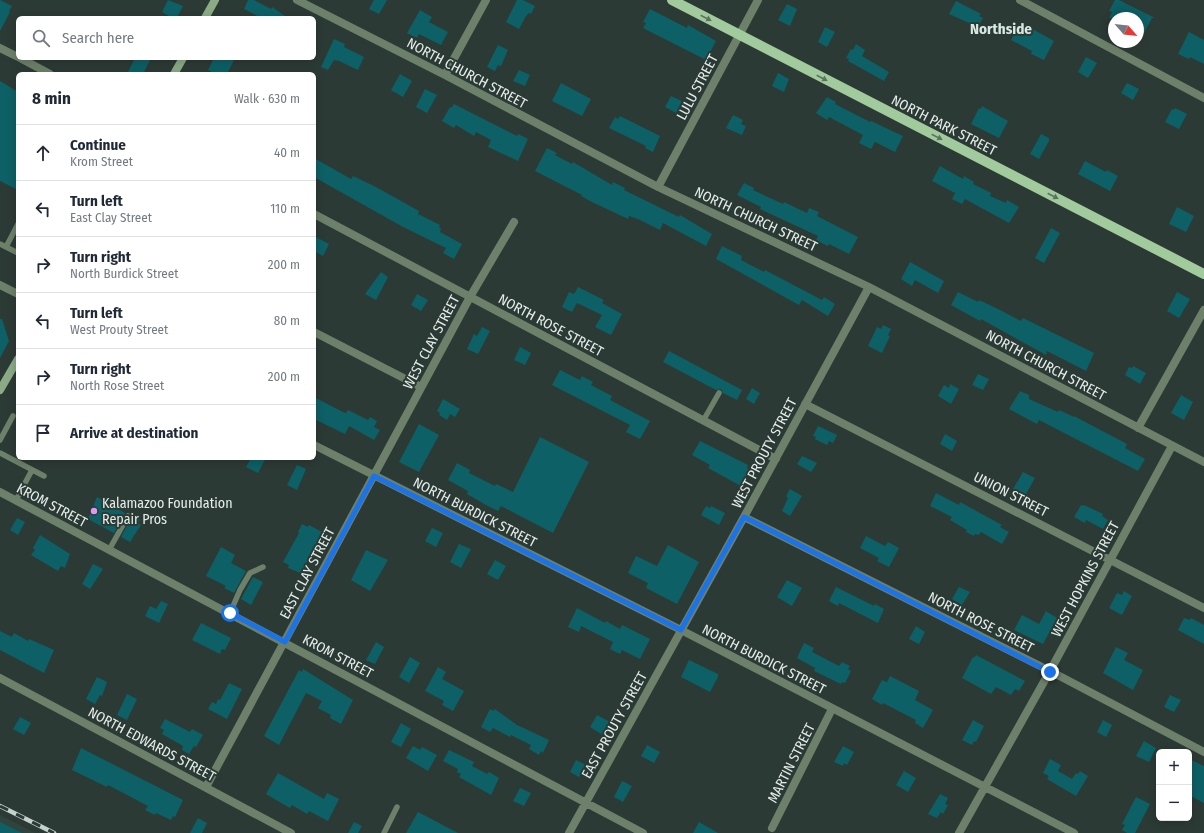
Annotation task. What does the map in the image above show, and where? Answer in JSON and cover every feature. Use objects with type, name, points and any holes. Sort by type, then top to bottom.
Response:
[{"type":"main road","name":"NORTH PARK STREET","points":[[672,0],[1204,274]]},
{"type":"street","points":[[206,16],[215,0]]},
{"type":"street","name":"NORTH CHURCH STREET","points":[[297,0],[446,75],[658,187],[869,287],[1204,462]]},
{"type":"street","points":[[446,75],[486,0]]},
{"type":"street","name":"LULU STREET","points":[[658,187],[758,0]]},
{"type":"street","points":[[1020,0],[1204,98]]},
{"type":"street","points":[[0,48],[16,56]]},
{"type":"street","points":[[23,60],[46,72]]},
{"type":"street","points":[[175,72],[182,60]]},
{"type":"street","name":"NORTH ROSE STREET","points":[[316,215],[776,459]]},
{"type":"street","name":"WEST CLAY STREET","points":[[374,476],[470,297],[514,222]]},
{"type":"street","points":[[0,285],[16,293]]},
{"type":"street","name":"WEST PROUTY STREET","points":[[681,630],[869,287]]},
{"type":"street","points":[[1138,428],[1204,310]]},
{"type":"street","points":[[316,333],[421,387]]},
{"type":"street","points":[[0,390],[16,362]]},
{"type":"street","name":"UNION STREET","points":[[805,404],[1204,608]]},
{"type":"street","name":"NORTH BURDICK STREET","points":[[316,446],[681,630],[1074,833]]},
{"type":"street","name":"WEST HOPKINS STREET","points":[[959,833],[984,786],[1050,672],[1172,446]]},
{"type":"street","name":"EAST CLAY STREET","points":[[206,787],[374,476]]},
{"type":"street","name":"KROM STREET","points":[[0,492],[643,833]]},
{"type":"street","name":"NORTH ROSE STREET","points":[[744,517],[1204,752]]},
{"type":"street","name":"EAST PROUTY STREET","points":[[569,833],[681,630]]},
{"type":"street","name":"NORTH EDWARDS STREET","points":[[0,678],[291,833]]},
{"type":"street","name":"MARTIN STREET","points":[[772,828],[832,709]]},
{"type":"lane","points":[[6,247],[16,228]]},
{"type":"lane","points":[[0,244],[16,252]]},
{"type":"lane","points":[[703,420],[719,393]]},
{"type":"lane","points":[[0,440],[13,416]]},
{"type":"lane","points":[[0,452],[44,476]]},
{"type":"lane","points":[[16,500],[32,470]]},
{"type":"lane","points":[[109,550],[128,516]]},
{"type":"lane","points":[[230,613],[240,590],[250,573],[263,567]]},
{"type":"lane","points":[[384,833],[397,807]]},
{"type":"shaded area","points":[[0,815],[35,833],[0,833]]},
{"type":"building","points":[[0,0],[12,6],[0,31]]},
{"type":"building","points":[[168,0],[183,6],[178,16],[169,16],[162,12]]},
{"type":"building","points":[[248,0],[254,0],[271,9],[272,7],[285,16],[257,16],[244,9]]},
{"type":"building","points":[[374,0],[387,0],[379,14],[369,9]]},
{"type":"building","points":[[517,0],[523,0],[535,6],[531,14],[529,13],[526,16],[519,29],[506,22]]},
{"type":"building","points":[[1115,0],[1119,0],[1143,12],[1112,12],[1109,11]]},
{"type":"building","points":[[956,1],[981,14],[979,16],[983,18],[978,27],[949,14]]},
{"type":"building","points":[[787,4],[797,9],[790,26],[778,20]]},
{"type":"building","points":[[650,9],[687,28],[688,25],[716,41],[706,60],[643,28],[646,23],[643,22]]},
{"type":"building","points":[[420,10],[432,17],[429,22],[448,32],[441,45],[419,34],[417,38],[407,33]]},
{"type":"building","points":[[1144,12],[1154,18],[1152,18],[1144,33]]},
{"type":"building","points":[[1020,22],[1054,41],[1044,60],[1031,54],[1032,51],[1011,40]]},
{"type":"building","points":[[825,27],[835,32],[827,47],[818,42]]},
{"type":"building","points":[[1189,32],[1204,40],[1204,64],[1190,57],[1189,59],[1178,54]]},
{"type":"building","points":[[334,39],[345,44],[344,47],[364,57],[358,70],[337,60],[334,60],[328,70],[321,67]]},
{"type":"building","points":[[856,44],[865,50],[862,56],[889,72],[884,81],[848,61],[849,59],[846,58]]},
{"type":"building","points":[[498,45],[508,50],[501,66],[498,65],[495,71],[487,67]]},
{"type":"building","points":[[1086,57],[1097,63],[1088,78],[1078,72]]},
{"type":"building","points":[[134,60],[150,60],[144,72],[128,72]]},
{"type":"building","points":[[213,60],[234,60],[228,72],[212,72],[208,70]]},
{"type":"building","points":[[519,70],[530,75],[525,86],[513,81]]},
{"type":"building","points":[[778,73],[789,79],[784,92],[772,86]]},
{"type":"building","points":[[400,74],[412,81],[403,97],[391,90]]},
{"type":"building","points":[[0,81],[16,91],[16,189],[0,181]]},
{"type":"building","points":[[561,83],[591,99],[582,116],[552,101]]},
{"type":"building","points":[[1127,83],[1139,89],[1133,100],[1121,93]]},
{"type":"building","points":[[425,89],[437,95],[427,113],[416,107]]},
{"type":"building","points":[[671,96],[682,101],[676,113],[665,107]]},
{"type":"building","points":[[827,97],[836,102],[835,104],[870,122],[871,121],[903,136],[895,152],[875,142],[871,149],[859,143],[863,135],[829,117],[827,120],[816,113]]},
{"type":"building","points":[[454,104],[517,136],[518,134],[528,139],[518,161],[488,147],[491,140],[476,132],[474,136],[456,125],[454,128],[442,121],[450,107],[451,108]]},
{"type":"building","points":[[982,106],[1008,121],[999,138],[971,124],[979,108],[981,109]]},
{"type":"building","points":[[1175,108],[1187,114],[1179,129],[1165,122],[1172,109],[1173,110]]},
{"type":"building","points":[[733,115],[743,120],[741,124],[746,126],[742,135],[726,128]]},
{"type":"building","points":[[620,116],[660,136],[653,152],[645,148],[646,146],[609,128],[615,117],[618,119]]},
{"type":"building","points":[[1041,134],[1049,138],[1049,141],[1039,159],[1030,154]]},
{"type":"building","points":[[547,148],[557,153],[555,155],[572,164],[573,162],[612,185],[613,182],[625,188],[624,190],[679,217],[680,215],[712,234],[706,246],[663,223],[660,230],[638,219],[629,216],[628,219],[592,202],[581,196],[582,195],[535,171]]},
{"type":"building","points":[[316,159],[351,179],[353,176],[374,186],[419,211],[418,214],[440,225],[440,232],[462,244],[454,259],[443,253],[446,248],[403,227],[316,178]]},
{"type":"building","points":[[1085,161],[1106,172],[1107,170],[1118,176],[1110,191],[1078,174]]},
{"type":"building","points":[[940,166],[963,179],[964,176],[974,182],[973,184],[991,193],[990,196],[1006,203],[1007,200],[1019,207],[1009,223],[965,199],[962,204],[952,199],[955,193],[932,181]]},
{"type":"building","points":[[744,183],[754,188],[753,190],[783,204],[784,202],[807,213],[809,208],[819,212],[817,216],[858,237],[849,254],[829,244],[828,246],[816,240],[818,236],[760,209],[761,207],[737,195]]},
{"type":"building","points":[[1177,207],[1194,216],[1186,232],[1169,224]]},
{"type":"building","points":[[1051,228],[1060,233],[1044,263],[1035,258]]},
{"type":"building","points":[[316,237],[329,244],[323,256],[316,252]]},
{"type":"building","points":[[722,246],[742,256],[741,260],[764,272],[765,270],[822,300],[824,297],[835,304],[828,316],[802,300],[799,305],[716,259]]},
{"type":"building","points":[[910,262],[944,281],[938,293],[915,280],[912,286],[901,279]]},
{"type":"building","points":[[381,272],[388,277],[376,300],[365,294]]},
{"type":"building","points":[[578,287],[604,300],[602,303],[622,314],[611,335],[595,327],[602,315],[577,303],[572,312],[562,307],[569,292],[574,294]]},
{"type":"building","points":[[958,292],[978,302],[979,300],[1021,321],[1023,318],[1094,353],[1086,371],[1047,351],[1046,355],[981,319],[980,321],[951,305]]},
{"type":"building","points":[[1177,292],[1190,299],[1179,318],[1167,311]]},
{"type":"building","points":[[417,294],[428,300],[421,311],[411,305]]},
{"type":"building","points":[[0,319],[2,319],[9,341],[0,358]]},
{"type":"building","points":[[883,325],[891,329],[888,335],[890,336],[882,353],[868,346],[877,327],[881,329]]},
{"type":"building","points":[[482,327],[490,331],[478,354],[467,349],[474,334],[477,336]]},
{"type":"building","points":[[520,347],[531,353],[525,365],[514,360]]},
{"type":"building","points":[[669,351],[742,390],[737,400],[723,393],[721,389],[716,390],[663,362]]},
{"type":"building","points":[[1133,366],[1146,373],[1140,384],[1125,375],[1129,367],[1132,368]]},
{"type":"building","points":[[560,370],[580,380],[582,376],[593,382],[591,385],[612,396],[610,400],[650,421],[640,439],[626,432],[630,425],[552,385]]},
{"type":"building","points":[[978,374],[989,379],[983,390],[972,385]]},
{"type":"building","points":[[950,384],[959,389],[951,404],[938,396],[944,385],[949,388]]},
{"type":"building","points":[[752,388],[760,393],[754,404],[746,399]]},
{"type":"building","points":[[1020,391],[1029,395],[1029,399],[1058,412],[1059,410],[1074,416],[1127,444],[1125,448],[1145,459],[1138,471],[1039,420],[1037,424],[1009,409]]},
{"type":"building","points":[[1181,395],[1193,402],[1184,420],[1171,413]]},
{"type":"building","points":[[316,398],[345,413],[348,410],[368,420],[370,417],[377,421],[374,427],[380,430],[374,440],[349,426],[345,434],[316,420]]},
{"type":"building","points":[[443,399],[460,409],[455,417],[450,414],[447,420],[439,415],[440,413],[437,411]]},
{"type":"building","points":[[419,424],[439,435],[419,472],[399,462]]},
{"type":"building","points":[[818,426],[837,435],[833,443],[829,441],[827,445],[815,439],[816,437],[813,436]]},
{"type":"building","points":[[945,434],[957,441],[952,451],[940,444]]},
{"type":"building","points":[[540,437],[589,462],[553,533],[501,506],[498,511],[486,505],[467,494],[468,491],[448,480],[457,463],[470,470],[469,473],[495,486],[496,484],[513,492]]},
{"type":"building","points":[[700,441],[748,465],[747,468],[750,470],[741,486],[708,468],[710,465],[692,455]]},
{"type":"building","points":[[802,456],[817,463],[811,472],[797,464]]},
{"type":"building","points":[[250,460],[265,460],[258,473],[246,467]]},
{"type":"building","points":[[297,465],[306,469],[297,490],[287,485]]},
{"type":"building","points":[[1023,472],[1035,478],[1025,496],[1013,489]]},
{"type":"building","points":[[790,489],[802,496],[790,516],[782,511],[788,498],[786,496]]},
{"type":"building","points":[[936,493],[959,505],[960,502],[1002,525],[1000,527],[1009,532],[1002,544],[981,532],[979,535],[975,534],[974,536],[966,532],[967,530],[950,520],[952,517],[930,506]]},
{"type":"building","points":[[97,497],[125,513],[114,533],[88,519]]},
{"type":"building","points":[[1081,505],[1103,514],[1102,516],[1108,520],[1103,529],[1086,520],[1085,523],[1074,517]]},
{"type":"building","points":[[706,506],[710,508],[711,506],[725,513],[719,525],[701,515]]},
{"type":"building","points":[[132,516],[140,520],[138,523],[141,525],[130,542],[121,537]]},
{"type":"building","points":[[17,518],[25,522],[18,535],[10,530]]},
{"type":"building","points":[[302,524],[308,527],[309,525],[322,532],[306,564],[309,566],[305,575],[288,568],[289,565],[283,562],[299,533],[298,532]]},
{"type":"building","points":[[432,528],[443,533],[436,547],[425,541]]},
{"type":"building","points":[[40,535],[70,554],[65,568],[61,566],[58,571],[31,555],[35,550],[33,548]]},
{"type":"building","points":[[866,536],[885,546],[888,542],[899,548],[889,567],[877,561],[879,558],[860,548]]},
{"type":"building","points":[[459,544],[471,549],[461,568],[450,562]]},
{"type":"building","points":[[668,545],[699,562],[677,604],[646,588],[648,583],[628,573],[636,556],[657,566]]},
{"type":"building","points":[[221,547],[235,555],[231,563],[246,571],[234,593],[224,588],[226,586],[206,576]]},
{"type":"building","points":[[366,550],[388,560],[370,591],[351,580]]},
{"type":"building","points":[[495,560],[506,566],[498,580],[487,574]]},
{"type":"building","points":[[93,564],[103,569],[90,589],[82,584]]},
{"type":"building","points":[[253,577],[263,582],[251,605],[241,599]]},
{"type":"building","points":[[787,580],[802,588],[792,606],[777,597]]},
{"type":"building","points":[[836,587],[874,606],[875,604],[884,609],[878,623],[839,603],[838,606],[829,601]]},
{"type":"building","points":[[959,587],[970,592],[962,605],[952,599]]},
{"type":"building","points":[[1124,591],[1132,596],[1122,615],[1109,608],[1117,593],[1122,595]]},
{"type":"building","points":[[161,601],[168,604],[159,623],[145,616],[150,606],[156,609]]},
{"type":"building","points":[[577,608],[605,623],[606,621],[620,629],[622,625],[650,639],[640,659],[622,650],[620,654],[610,649],[613,642],[581,626],[579,632],[568,627]]},
{"type":"building","points":[[1046,611],[1057,618],[1043,644],[1014,630],[1022,615],[1039,624]]},
{"type":"building","points":[[1184,618],[1190,620],[1191,618],[1204,625],[1204,644],[1178,630]]},
{"type":"building","points":[[201,623],[231,638],[225,650],[222,649],[220,654],[192,640]]},
{"type":"building","points":[[916,626],[925,632],[919,644],[909,639]]},
{"type":"building","points":[[0,631],[12,637],[14,633],[28,641],[29,639],[54,650],[44,673],[0,650]]},
{"type":"building","points":[[376,642],[384,647],[375,664],[366,660]]},
{"type":"building","points":[[804,643],[814,648],[812,652],[839,666],[842,662],[850,666],[848,669],[851,671],[845,683],[842,682],[841,684],[814,671],[815,668],[797,658]]},
{"type":"building","points":[[1116,647],[1128,653],[1124,660],[1143,670],[1133,690],[1103,673]]},
{"type":"building","points":[[976,655],[1025,681],[1019,691],[1015,689],[1011,695],[996,687],[991,694],[962,678],[973,657],[974,658]]},
{"type":"building","points":[[410,657],[420,663],[409,683],[399,677]]},
{"type":"building","points":[[689,660],[718,674],[718,677],[710,692],[681,677]]},
{"type":"building","points":[[438,667],[446,672],[442,679],[464,691],[453,711],[442,705],[444,701],[425,691]]},
{"type":"building","points":[[303,669],[353,700],[341,724],[330,718],[331,715],[318,708],[322,701],[306,693],[279,745],[264,736],[299,670],[302,672]]},
{"type":"building","points":[[890,676],[919,691],[915,700],[933,710],[923,728],[915,723],[916,720],[872,699],[882,680],[887,682]]},
{"type":"building","points":[[97,677],[107,682],[102,696],[100,695],[95,704],[86,699]]},
{"type":"building","points":[[229,683],[242,689],[227,719],[208,709],[212,702],[216,704],[218,699],[220,700]]},
{"type":"building","points":[[127,694],[137,699],[127,720],[117,715]]},
{"type":"building","points":[[1170,695],[1181,700],[1174,712],[1164,707]]},
{"type":"building","points":[[490,709],[494,711],[495,709],[517,725],[549,740],[543,753],[541,751],[539,755],[529,749],[531,745],[511,735],[510,737],[493,728],[490,732],[481,727]]},
{"type":"building","points":[[597,715],[610,722],[603,735],[590,727]]},
{"type":"building","points":[[20,717],[31,723],[24,735],[13,729]]},
{"type":"building","points":[[165,719],[190,732],[192,729],[203,735],[196,747],[194,746],[189,754],[182,750],[183,746],[162,734],[164,730],[160,728]]},
{"type":"building","points":[[973,720],[984,726],[976,742],[974,741],[972,745],[962,740]]},
{"type":"building","points":[[1103,720],[1112,725],[1106,737],[1097,732]]},
{"type":"building","points":[[401,723],[411,729],[401,747],[391,742]]},
{"type":"building","points":[[1144,741],[1156,748],[1149,762],[1136,756]]},
{"type":"building","points":[[647,745],[660,752],[654,763],[641,756]]},
{"type":"building","points":[[413,746],[420,750],[422,747],[437,755],[428,771],[406,758]]},
{"type":"building","points":[[843,746],[854,752],[847,765],[844,763],[843,766],[834,762]]},
{"type":"building","points":[[81,748],[183,800],[175,817],[173,816],[171,820],[156,813],[155,815],[145,810],[148,806],[108,785],[107,787],[72,770]]},
{"type":"building","points":[[449,750],[474,762],[472,766],[487,774],[489,772],[499,778],[491,795],[459,777],[461,774],[457,772],[458,769],[443,761]]},
{"type":"building","points":[[1050,759],[1061,765],[1058,771],[1072,779],[1076,773],[1078,774],[1080,771],[1088,776],[1076,796],[1047,779],[1049,776],[1043,773]]},
{"type":"building","points":[[576,760],[586,765],[579,777],[570,772]]},
{"type":"building","points":[[1192,760],[1204,766],[1204,803],[1192,797]]},
{"type":"building","points":[[904,771],[916,778],[908,792],[896,785]]},
{"type":"building","points":[[278,773],[324,799],[327,793],[339,799],[328,821],[309,811],[307,814],[292,805],[290,808],[266,794]]},
{"type":"building","points":[[622,781],[632,786],[623,802],[614,797]]},
{"type":"building","points":[[520,788],[531,793],[524,806],[513,801]]},
{"type":"building","points":[[940,794],[948,798],[945,804],[948,805],[943,814],[941,812],[937,818],[928,814]]},
{"type":"building","points":[[1136,797],[1150,804],[1135,833],[1127,833],[1122,830],[1125,825],[1122,824]]},
{"type":"building","points":[[418,812],[458,833],[406,833]]},
{"type":"building","points":[[198,818],[207,823],[202,833],[190,833]]},
{"type":"building","points":[[0,822],[22,833],[0,833]]},
{"type":"building","points":[[354,822],[362,826],[358,833],[348,833]]},
{"type":"building","points":[[699,822],[718,833],[693,833]]},
{"type":"railway","points":[[0,806],[54,833]]},
{"type":"place","name":"Kalamazoo Foundation Repair Pros","points":[[94,511]]},
{"type":"district","name":"Northside","points":[[1001,29]]},
{"type":"route","points":[[230,613],[285,642],[374,476],[681,630],[744,517],[1050,672]]}]
